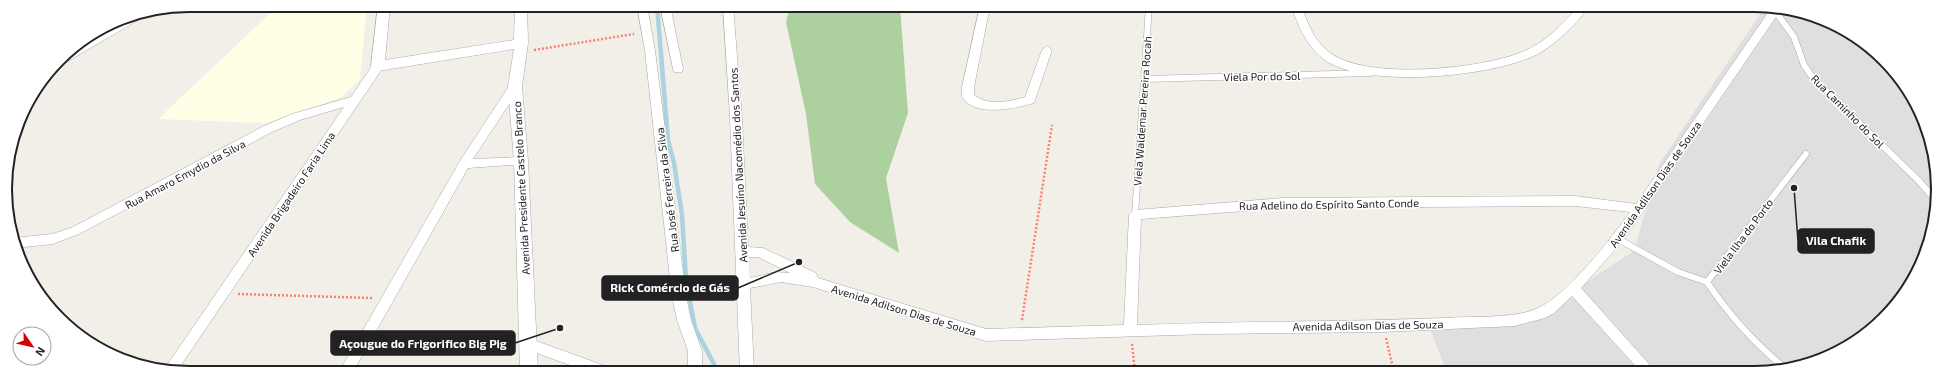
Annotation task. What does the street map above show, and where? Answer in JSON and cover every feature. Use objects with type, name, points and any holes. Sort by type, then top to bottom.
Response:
[{"type":"street","name":"Avenida Brigadeiro Faria Lima","points":[[174,366],[378,66],[383,12]]},
{"type":"street","name":"Avenida Presidente Castelo Branco","points":[[521,12],[521,48],[515,86],[521,161],[529,366]]},
{"type":"street","name":"Rua José Ferreira da Silva","points":[[643,12],[679,296],[686,324],[693,340],[696,352],[695,366]]},
{"type":"street","points":[[666,12],[678,69]]},
{"type":"street","name":"Avenida Jesuíno Nacomédio dos Santos","points":[[729,12],[734,73],[742,252],[745,284],[747,366]]},
{"type":"street","points":[[984,12],[968,87],[968,97],[975,103],[1011,106],[1030,100],[1047,50]]},
{"type":"street","points":[[1298,12],[1309,38],[1333,60],[1379,73],[1471,69],[1505,63],[1528,55],[1547,42],[1578,12]]},
{"type":"street","name":"Avenida Adilson Dias de Souza","points":[[745,284],[776,277],[784,277],[806,283],[813,282],[986,335],[1208,328],[1383,326],[1521,319],[1540,314],[1573,288],[1618,240],[1773,13]]},
{"type":"street","points":[[94,40],[111,30]]},
{"type":"street","points":[[378,66],[521,48]]},
{"type":"street","points":[[349,366],[464,164],[515,86]]},
{"type":"street","name":"Rua Amaro Emydio da Silva","points":[[20,242],[53,239],[75,231],[268,129],[296,117],[355,100]]},
{"type":"street","points":[[464,164],[521,161]]},
{"type":"street","name":"Rua Adelino do Espírito Santo Conde","points":[[1135,215],[1283,203],[1575,201],[1639,209]]},
{"type":"street","points":[[1130,331],[1135,215]]},
{"type":"street","name":"Avenida Adilson Dias de Souza","points":[[742,252],[759,252],[811,277],[813,282]]},
{"type":"street","points":[[1573,288],[1644,366]]},
{"type":"street","points":[[528,344],[589,366]]},
{"type":"lane","name":"Viela Waldemar Pereira Rocah","points":[[1135,215],[1150,12]]},
{"type":"lane","name":"Rua Caminho do Sol","points":[[1779,14],[1794,36],[1804,64],[1813,78],[1919,181],[1931,195]]},
{"type":"lane","name":"Viela Por do Sol","points":[[1145,79],[1379,73]]},
{"type":"lane","name":"Viela Ilha do Porto","points":[[1779,364],[1765,353],[1731,317],[1707,282],[1806,154]]},
{"type":"lane","points":[[1618,240],[1678,272],[1707,282]]},
{"type":"path","points":[[521,48],[647,32]]},
{"type":"path","points":[[1020,335],[1052,126]]},
{"type":"path","points":[[223,294],[388,299]]},
{"type":"path","points":[[1383,326],[1393,366]]},
{"type":"path","points":[[1130,331],[1134,366]]},
{"type":"shaded area","points":[[272,12],[366,12],[360,79],[342,97],[266,123],[158,119]]},
{"type":"shaded area","points":[[1762,12],[1789,15],[1822,25],[1852,42],[1871,56],[1887,72],[1901,91],[1918,121],[1928,154],[1931,177],[1931,201],[1928,224],[1922,246],[1913,267],[1887,306],[1871,322],[1852,336],[1832,348],[1811,357],[1789,363],[1766,366],[1445,366],[1427,322],[1542,311],[1634,251],[1659,164]]},
{"type":"green space","points":[[788,12],[900,12],[908,113],[886,178],[899,253],[850,222],[815,184],[806,114],[786,22]]},
{"type":"waterway","points":[[658,12],[668,140],[674,163],[682,215],[686,279],[695,328],[715,366]]},
{"type":"place","name":"Vila Chafik","points":[[1794,188]]},
{"type":"place","name":"Rick Comércio de Gás","points":[[799,262]]},
{"type":"place","name":"Açougue do Frigorifico Big Pig","points":[[560,328]]}]
